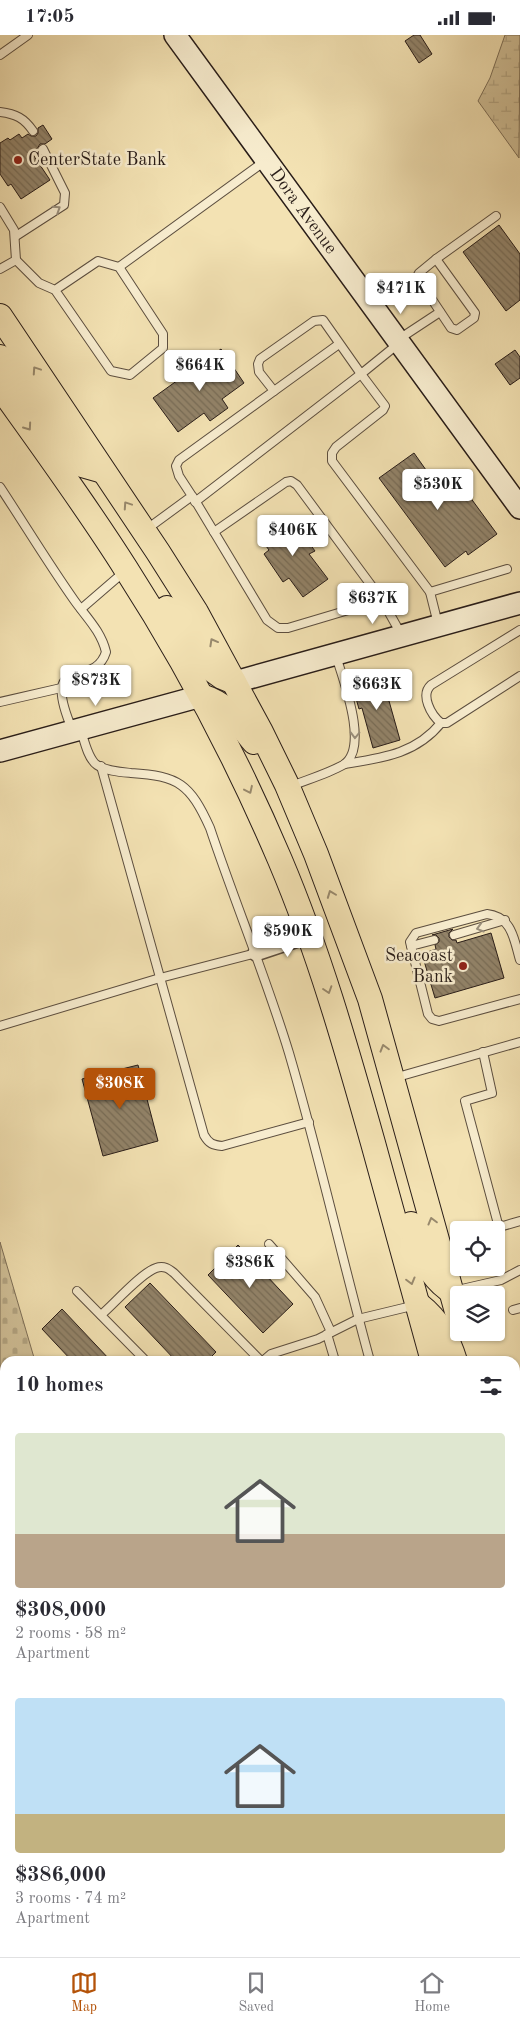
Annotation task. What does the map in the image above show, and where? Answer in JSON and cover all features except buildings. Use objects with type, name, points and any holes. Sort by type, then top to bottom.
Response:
[{"type":"main road","points":[[0,316],[196,612],[235,682],[287,786],[344,925],[370,999],[450,1287]]},
{"type":"main road","points":[[0,357],[74,458],[82,465],[103,471]]},
{"type":"main road","points":[[0,387],[126,569],[201,696],[254,800],[310,935],[360,1097],[432,1356]]},
{"type":"main road","points":[[126,569],[140,572],[147,578],[208,667],[222,677],[235,682]]},
{"type":"main road","points":[[201,696],[216,701],[232,713],[287,786]]},
{"type":"main road","points":[[360,1097],[380,1122],[388,1140],[417,1247],[426,1265],[438,1282],[450,1290]]},
{"type":"main road","points":[[418,1305],[429,1313],[442,1330],[453,1356]]},
{"type":"main road","points":[[465,1341],[469,1356]]},
{"type":"street","name":"Dora Avenue","points":[[175,35],[520,508]]},
{"type":"street","points":[[235,682],[520,603]]},
{"type":"street","points":[[0,751],[201,696]]},
{"type":"street","points":[[256,953],[310,935]]},
{"type":"lane","points":[[0,55],[28,35]]},
{"type":"lane","points":[[0,112],[14,113],[26,120],[33,131]]},
{"type":"lane","points":[[16,236],[64,205],[65,193],[43,149]]},
{"type":"lane","points":[[119,267],[266,161]]},
{"type":"lane","points":[[0,207],[16,236],[16,259],[38,283],[55,290],[111,371],[130,375],[163,348],[163,334],[119,267],[98,261],[55,290]]},
{"type":"lane","points":[[436,259],[475,313],[474,318],[457,330],[451,328],[417,277],[419,273],[436,259],[496,216]]},
{"type":"lane","points":[[0,269],[16,259]]},
{"type":"lane","points":[[144,531],[194,499],[361,374],[398,341],[440,312]]},
{"type":"lane","points":[[274,391],[259,372],[258,364],[260,359],[314,321],[323,320],[385,405],[384,410],[336,447],[332,453],[332,461],[430,592],[439,626]]},
{"type":"lane","points":[[339,344],[179,460],[176,466],[179,476],[268,620],[278,628],[288,628],[382,600]]},
{"type":"lane","points":[[214,532],[286,482],[291,481],[297,485],[382,600],[402,636]]},
{"type":"lane","points":[[0,487],[95,627],[104,644],[106,652],[98,665],[64,681],[60,695],[65,713],[93,760],[100,766],[123,772],[150,774],[173,779],[188,792],[203,812],[210,828],[256,953],[289,1052],[309,1122],[369,1356]]},
{"type":"lane","points":[[81,609],[126,569]]},
{"type":"lane","points":[[430,592],[507,569]]},
{"type":"lane","points":[[442,723],[435,718],[425,695],[426,689],[520,630]]},
{"type":"lane","points":[[336,654],[356,733],[354,750],[345,764]]},
{"type":"lane","points":[[287,786],[345,764],[378,759],[400,752],[430,737],[442,723],[446,723],[520,676]]},
{"type":"lane","points":[[0,702],[61,688]]},
{"type":"lane","points":[[100,766],[207,1141],[213,1145],[222,1146],[309,1122]]},
{"type":"lane","points":[[520,960],[511,929],[505,920],[496,915],[487,914],[416,933],[410,942],[428,1013],[432,1019],[439,1021],[520,999]]},
{"type":"lane","points":[[454,935],[505,920]]},
{"type":"lane","points":[[411,947],[434,940]]},
{"type":"lane","points":[[0,1026],[256,953]]},
{"type":"lane","points":[[392,1078],[520,1042]]},
{"type":"lane","points":[[483,1053],[492,1093],[465,1101],[498,1223],[503,1226],[520,1221]]},
{"type":"lane","points":[[269,1244],[315,1297],[329,1333],[334,1356]]},
{"type":"lane","points":[[101,1315],[145,1274],[156,1268],[164,1267],[174,1273],[257,1356]]},
{"type":"lane","points":[[475,1286],[494,1282],[520,1270]]},
{"type":"lane","points":[[77,1291],[141,1356]]},
{"type":"lane","points":[[268,1356],[329,1333],[358,1319],[418,1305]]},
{"type":"green space","points":[[505,35],[520,35],[519,158],[478,101],[490,78]]},
{"type":"green space","points":[[0,1242],[34,1356],[0,1356]]},
{"type":"place","name":"CenterState Bank","points":[[18,160]]},
{"type":"place","name":"Seacoast Bank","points":[[463,966]]}]
